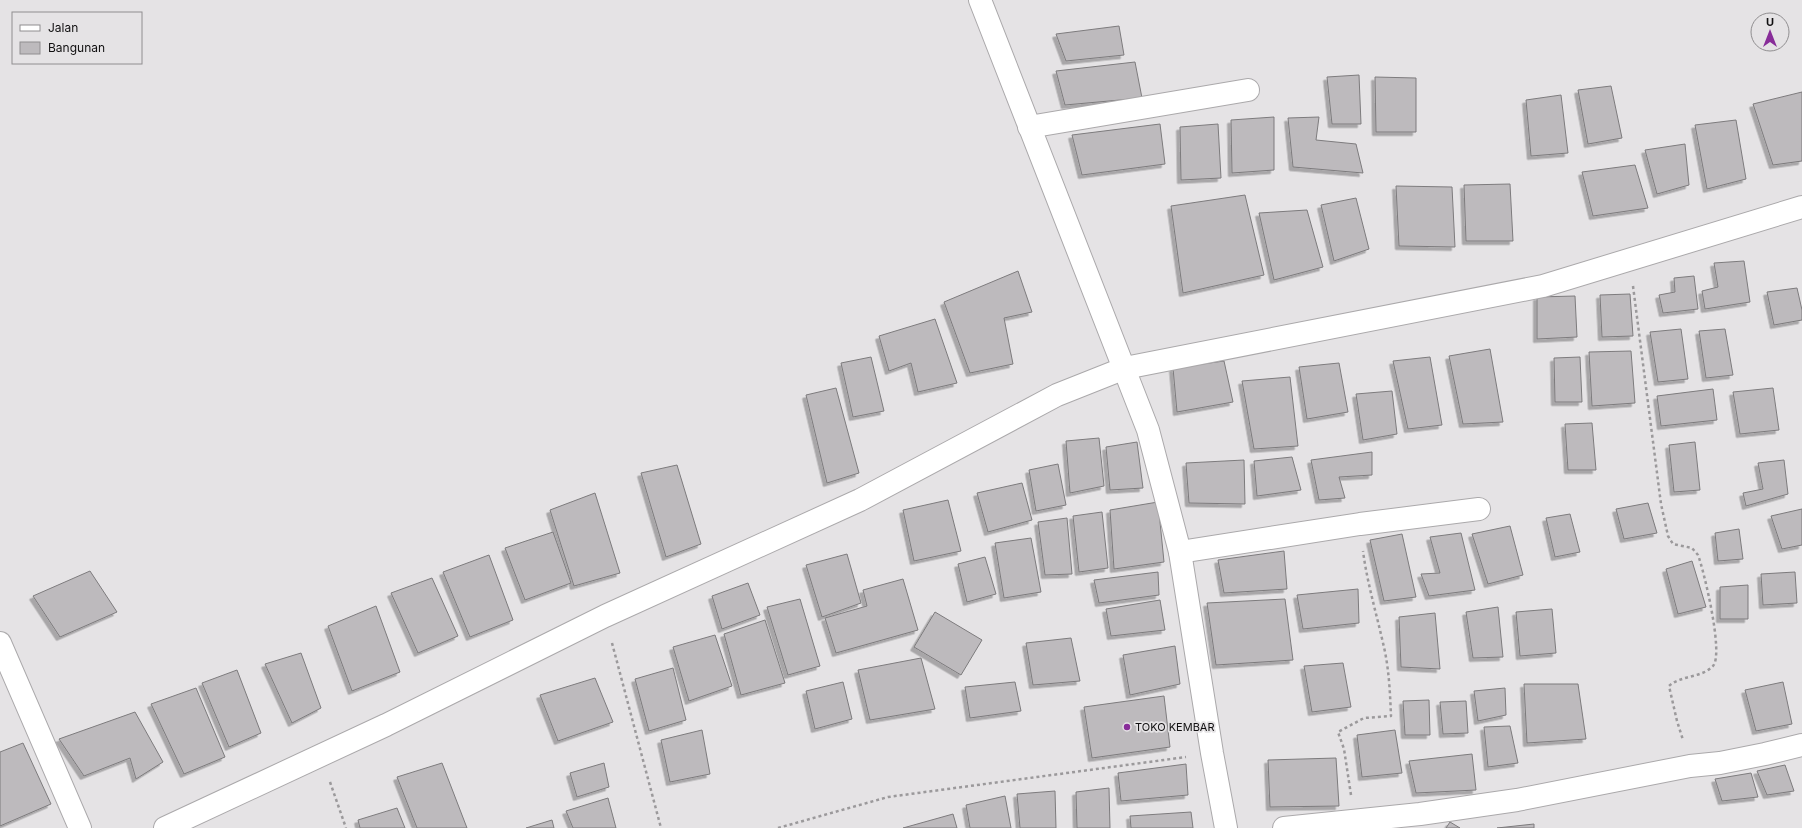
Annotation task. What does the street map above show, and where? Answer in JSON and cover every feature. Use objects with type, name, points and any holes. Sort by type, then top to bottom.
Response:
[{"type":"street","points":[[980,0],[1148,430],[1180,552],[1212,753],[1226,828]]},
{"type":"street","points":[[1029,127],[1248,90]]},
{"type":"street","points":[[165,828],[386,725],[605,616],[860,500],[1057,395],[1125,368],[1543,286],[1802,207]]},
{"type":"street","points":[[1180,552],[1360,524],[1479,509]]},
{"type":"street","points":[[0,643],[80,828]]},
{"type":"street","points":[[1284,828],[1420,814],[1517,800],[1690,766],[1728,762],[1802,745]]},
{"type":"path","points":[[1630,260],[1661,504],[1668,536],[1673,544],[1692,548],[1698,555],[1711,608],[1717,646],[1717,661],[1713,667],[1678,680],[1669,686],[1690,766]]},
{"type":"path","points":[[1351,821],[1351,792],[1348,769],[1344,749],[1338,732],[1364,718],[1391,716],[1390,683],[1385,652],[1366,569],[1360,524]]},
{"type":"path","points":[[605,616],[661,828]]},
{"type":"path","points":[[778,828],[888,797],[1212,753]]},
{"type":"path","points":[[321,755],[346,828]]},
{"type":"building","points":[[1119,26],[1124,55],[1066,61],[1056,34]]},
{"type":"building","points":[[1135,62],[1142,98],[1065,105],[1056,71]]},
{"type":"building","points":[[1359,75],[1361,124],[1332,124],[1327,77]]},
{"type":"building","points":[[1375,77],[1416,78],[1416,132],[1376,132]]},
{"type":"building","points":[[1611,86],[1622,138],[1588,144],[1578,90]]},
{"type":"building","points":[[1802,92],[1802,161],[1773,165],[1753,104]]},
{"type":"building","points":[[1561,95],[1568,153],[1531,156],[1526,100]]},
{"type":"building","points":[[1274,117],[1274,170],[1232,173],[1231,120]]},
{"type":"building","points":[[1319,117],[1316,140],[1356,144],[1363,173],[1293,167],[1288,118]]},
{"type":"building","points":[[1736,120],[1746,179],[1707,189],[1695,125]]},
{"type":"building","points":[[1160,124],[1165,164],[1082,175],[1072,135]]},
{"type":"building","points":[[1218,124],[1221,178],[1181,180],[1180,127]]},
{"type":"building","points":[[1685,144],[1689,185],[1657,194],[1645,150]]},
{"type":"building","points":[[1635,165],[1648,208],[1593,216],[1582,172]]},
{"type":"building","points":[[1510,184],[1513,241],[1466,241],[1464,185]]},
{"type":"building","points":[[1396,186],[1452,187],[1455,247],[1399,246]]},
{"type":"building","points":[[1245,195],[1264,275],[1183,293],[1171,206]]},
{"type":"building","points":[[1356,198],[1369,249],[1334,261],[1321,205]]},
{"type":"building","points":[[1307,210],[1323,267],[1274,280],[1259,213]]},
{"type":"building","points":[[1744,261],[1750,302],[1705,309],[1702,291],[1718,287],[1714,263]]},
{"type":"building","points":[[1018,271],[1032,312],[1004,318],[1013,364],[970,373],[944,302]]},
{"type":"building","points":[[1694,276],[1698,309],[1663,313],[1659,295],[1675,292],[1674,278]]},
{"type":"building","points":[[1797,288],[1802,310],[1802,320],[1774,325],[1767,292]]},
{"type":"building","points":[[1630,294],[1633,336],[1602,337],[1600,295]]},
{"type":"building","points":[[1575,296],[1577,337],[1537,339],[1537,297]]},
{"type":"building","points":[[935,319],[957,383],[918,392],[911,363],[889,371],[879,336]]},
{"type":"building","points":[[1681,329],[1688,379],[1658,382],[1650,332]]},
{"type":"building","points":[[1725,329],[1733,375],[1706,378],[1699,331]]},
{"type":"building","points":[[1490,349],[1503,422],[1463,424],[1449,356]]},
{"type":"building","points":[[1631,351],[1635,403],[1592,406],[1589,352]]},
{"type":"building","points":[[871,357],[884,411],[853,417],[841,363]]},
{"type":"building","points":[[1430,357],[1442,425],[1408,429],[1393,361]]},
{"type":"building","points":[[1580,357],[1582,402],[1555,402],[1554,358]]},
{"type":"building","points":[[1224,361],[1233,402],[1177,412],[1173,368]]},
{"type":"building","points":[[1339,363],[1348,412],[1307,419],[1299,367]]},
{"type":"building","points":[[1290,377],[1298,446],[1254,449],[1242,381]]},
{"type":"building","points":[[836,388],[859,473],[827,483],[806,395]]},
{"type":"building","points":[[1773,388],[1779,430],[1740,434],[1733,392]]},
{"type":"building","points":[[1713,389],[1717,420],[1661,426],[1657,396]]},
{"type":"building","points":[[1392,391],[1397,434],[1363,440],[1356,394]]},
{"type":"building","points":[[1592,423],[1596,470],[1568,470],[1565,424]]},
{"type":"building","points":[[1099,438],[1104,486],[1070,493],[1066,441]]},
{"type":"building","points":[[1137,442],[1143,488],[1110,490],[1106,447]]},
{"type":"building","points":[[1695,442],[1700,490],[1674,492],[1669,445]]},
{"type":"building","points":[[1372,452],[1372,475],[1339,477],[1345,498],[1319,500],[1311,460]]},
{"type":"building","points":[[1292,457],[1301,490],[1257,496],[1254,461]]},
{"type":"building","points":[[1244,460],[1245,504],[1189,503],[1186,463]]},
{"type":"building","points":[[1784,460],[1788,494],[1746,506],[1743,493],[1763,489],[1758,463]]},
{"type":"building","points":[[1058,464],[1066,505],[1036,511],[1029,470]]},
{"type":"building","points":[[677,465],[701,544],[666,557],[641,473]]},
{"type":"building","points":[[1022,483],[1032,520],[988,532],[977,493]]},
{"type":"building","points":[[595,493],[620,573],[574,586],[550,510]]},
{"type":"building","points":[[948,500],[961,551],[914,561],[903,510]]},
{"type":"building","points":[[1158,502],[1164,562],[1114,569],[1110,510]]},
{"type":"building","points":[[1648,503],[1657,533],[1624,539],[1616,509]]},
{"type":"building","points":[[1802,509],[1802,545],[1782,549],[1771,516]]},
{"type":"building","points":[[1102,512],[1108,568],[1079,572],[1073,516]]},
{"type":"building","points":[[1570,514],[1580,552],[1555,557],[1546,518]]},
{"type":"building","points":[[1067,518],[1072,574],[1045,575],[1038,522]]},
{"type":"building","points":[[1510,526],[1523,575],[1488,584],[1472,534]]},
{"type":"building","points":[[1739,529],[1743,559],[1718,561],[1715,533]]},
{"type":"building","points":[[553,532],[571,583],[525,600],[505,548]]},
{"type":"building","points":[[1461,533],[1475,590],[1429,596],[1421,574],[1440,573],[1430,537]]},
{"type":"building","points":[[1402,534],[1416,597],[1384,601],[1370,540]]},
{"type":"building","points":[[1031,538],[1041,592],[1004,598],[995,543]]},
{"type":"building","points":[[1284,551],[1287,589],[1224,593],[1218,560]]},
{"type":"building","points":[[847,554],[861,603],[822,617],[806,565]]},
{"type":"building","points":[[489,555],[513,620],[470,637],[443,572]]},
{"type":"building","points":[[985,557],[996,594],[967,602],[958,564]]},
{"type":"building","points":[[1692,561],[1706,607],[1678,614],[1666,569]]},
{"type":"building","points":[[90,571],[117,612],[60,637],[33,596]]},
{"type":"building","points":[[1158,572],[1159,595],[1099,603],[1094,580]]},
{"type":"building","points":[[1795,572],[1797,603],[1763,605],[1761,574]]},
{"type":"building","points":[[432,578],[458,636],[418,653],[391,593]]},
{"type":"building","points":[[903,579],[918,630],[836,653],[825,618],[867,606],[863,590]]},
{"type":"building","points":[[748,583],[760,615],[722,629],[712,596]]},
{"type":"building","points":[[1748,585],[1748,619],[1720,619],[1720,587]]},
{"type":"building","points":[[1358,589],[1359,623],[1303,629],[1297,595]]},
{"type":"building","points":[[800,599],[820,666],[788,675],[767,607]]},
{"type":"building","points":[[1285,599],[1293,660],[1216,665],[1207,603]]},
{"type":"building","points":[[1160,600],[1165,630],[1111,636],[1106,609]]},
{"type":"building","points":[[376,606],[400,672],[352,691],[328,626]]},
{"type":"building","points":[[1498,607],[1503,657],[1473,658],[1466,612]]},
{"type":"building","points":[[1552,609],[1556,653],[1520,656],[1516,612]]},
{"type":"building","points":[[935,612],[982,640],[961,675],[914,647]]},
{"type":"building","points":[[1435,613],[1440,669],[1401,667],[1399,617]]},
{"type":"building","points":[[765,620],[785,683],[741,695],[724,634]]},
{"type":"building","points":[[715,635],[732,686],[689,701],[673,647]]},
{"type":"building","points":[[1071,638],[1080,681],[1033,685],[1026,643]]},
{"type":"building","points":[[1175,646],[1180,684],[1130,695],[1123,655]]},
{"type":"building","points":[[301,653],[321,708],[292,723],[265,664]]},
{"type":"building","points":[[921,658],[935,709],[870,720],[858,670]]},
{"type":"building","points":[[1343,663],[1351,707],[1312,712],[1304,666]]},
{"type":"building","points":[[673,668],[686,720],[649,731],[635,679]]},
{"type":"building","points":[[237,670],[261,733],[229,747],[202,683]]},
{"type":"building","points":[[595,678],[613,722],[558,741],[540,695]]},
{"type":"building","points":[[843,682],[852,719],[815,729],[806,691]]},
{"type":"building","points":[[1015,682],[1021,711],[970,718],[965,687]]},
{"type":"building","points":[[1783,682],[1792,724],[1756,731],[1745,690]]},
{"type":"building","points":[[1524,684],[1578,684],[1586,739],[1527,743]]},
{"type":"building","points":[[196,688],[225,757],[184,774],[151,704]]},
{"type":"building","points":[[1505,688],[1506,715],[1478,721],[1474,691]]},
{"type":"building","name":"TOKO KEMBAR","points":[[1164,696],[1170,747],[1092,758],[1084,707]]},
{"type":"building","points":[[1429,700],[1430,735],[1405,735],[1403,701]]},
{"type":"building","points":[[1466,701],[1468,733],[1443,734],[1440,702]]},
{"type":"building","points":[[135,712],[163,762],[136,779],[130,758],[84,776],[59,739]]},
{"type":"building","points":[[1510,726],[1518,763],[1488,767],[1484,727]]},
{"type":"building","points":[[702,730],[710,774],[670,782],[661,740]]},
{"type":"building","points":[[1395,730],[1402,773],[1362,777],[1357,735]]},
{"type":"building","points":[[23,743],[51,804],[0,826],[0,752]]},
{"type":"building","points":[[1472,754],[1476,790],[1416,793],[1409,761]]},
{"type":"building","points":[[1336,758],[1339,806],[1270,807],[1268,760]]},
{"type":"building","points":[[442,763],[467,828],[417,828],[397,777]]},
{"type":"building","points":[[604,763],[609,787],[577,797],[570,773]]},
{"type":"building","points":[[1186,764],[1188,795],[1121,801],[1118,773]]},
{"type":"building","points":[[1785,765],[1794,791],[1767,795],[1757,771]]},
{"type":"building","points":[[1751,773],[1758,797],[1722,801],[1715,779]]},
{"type":"building","points":[[1109,788],[1110,828],[1077,828],[1076,792]]},
{"type":"building","points":[[1055,791],[1056,828],[1020,828],[1017,794]]},
{"type":"building","points":[[1005,796],[1011,828],[970,828],[966,805]]},
{"type":"building","points":[[608,798],[616,828],[573,828],[566,811]]},
{"type":"building","points":[[397,808],[405,828],[360,828],[358,820]]},
{"type":"building","points":[[1191,812],[1193,828],[1131,828],[1130,816]]},
{"type":"building","points":[[953,814],[957,828],[903,828]]},
{"type":"building","points":[[552,820],[554,828],[526,828]]},
{"type":"building","points":[[1450,822],[1460,828],[1446,828]]},
{"type":"building","points":[[1534,824],[1534,828],[1497,828]]},
{"type":"place","name":"TOKO KEMBAR","points":[[1127,727]]}]
